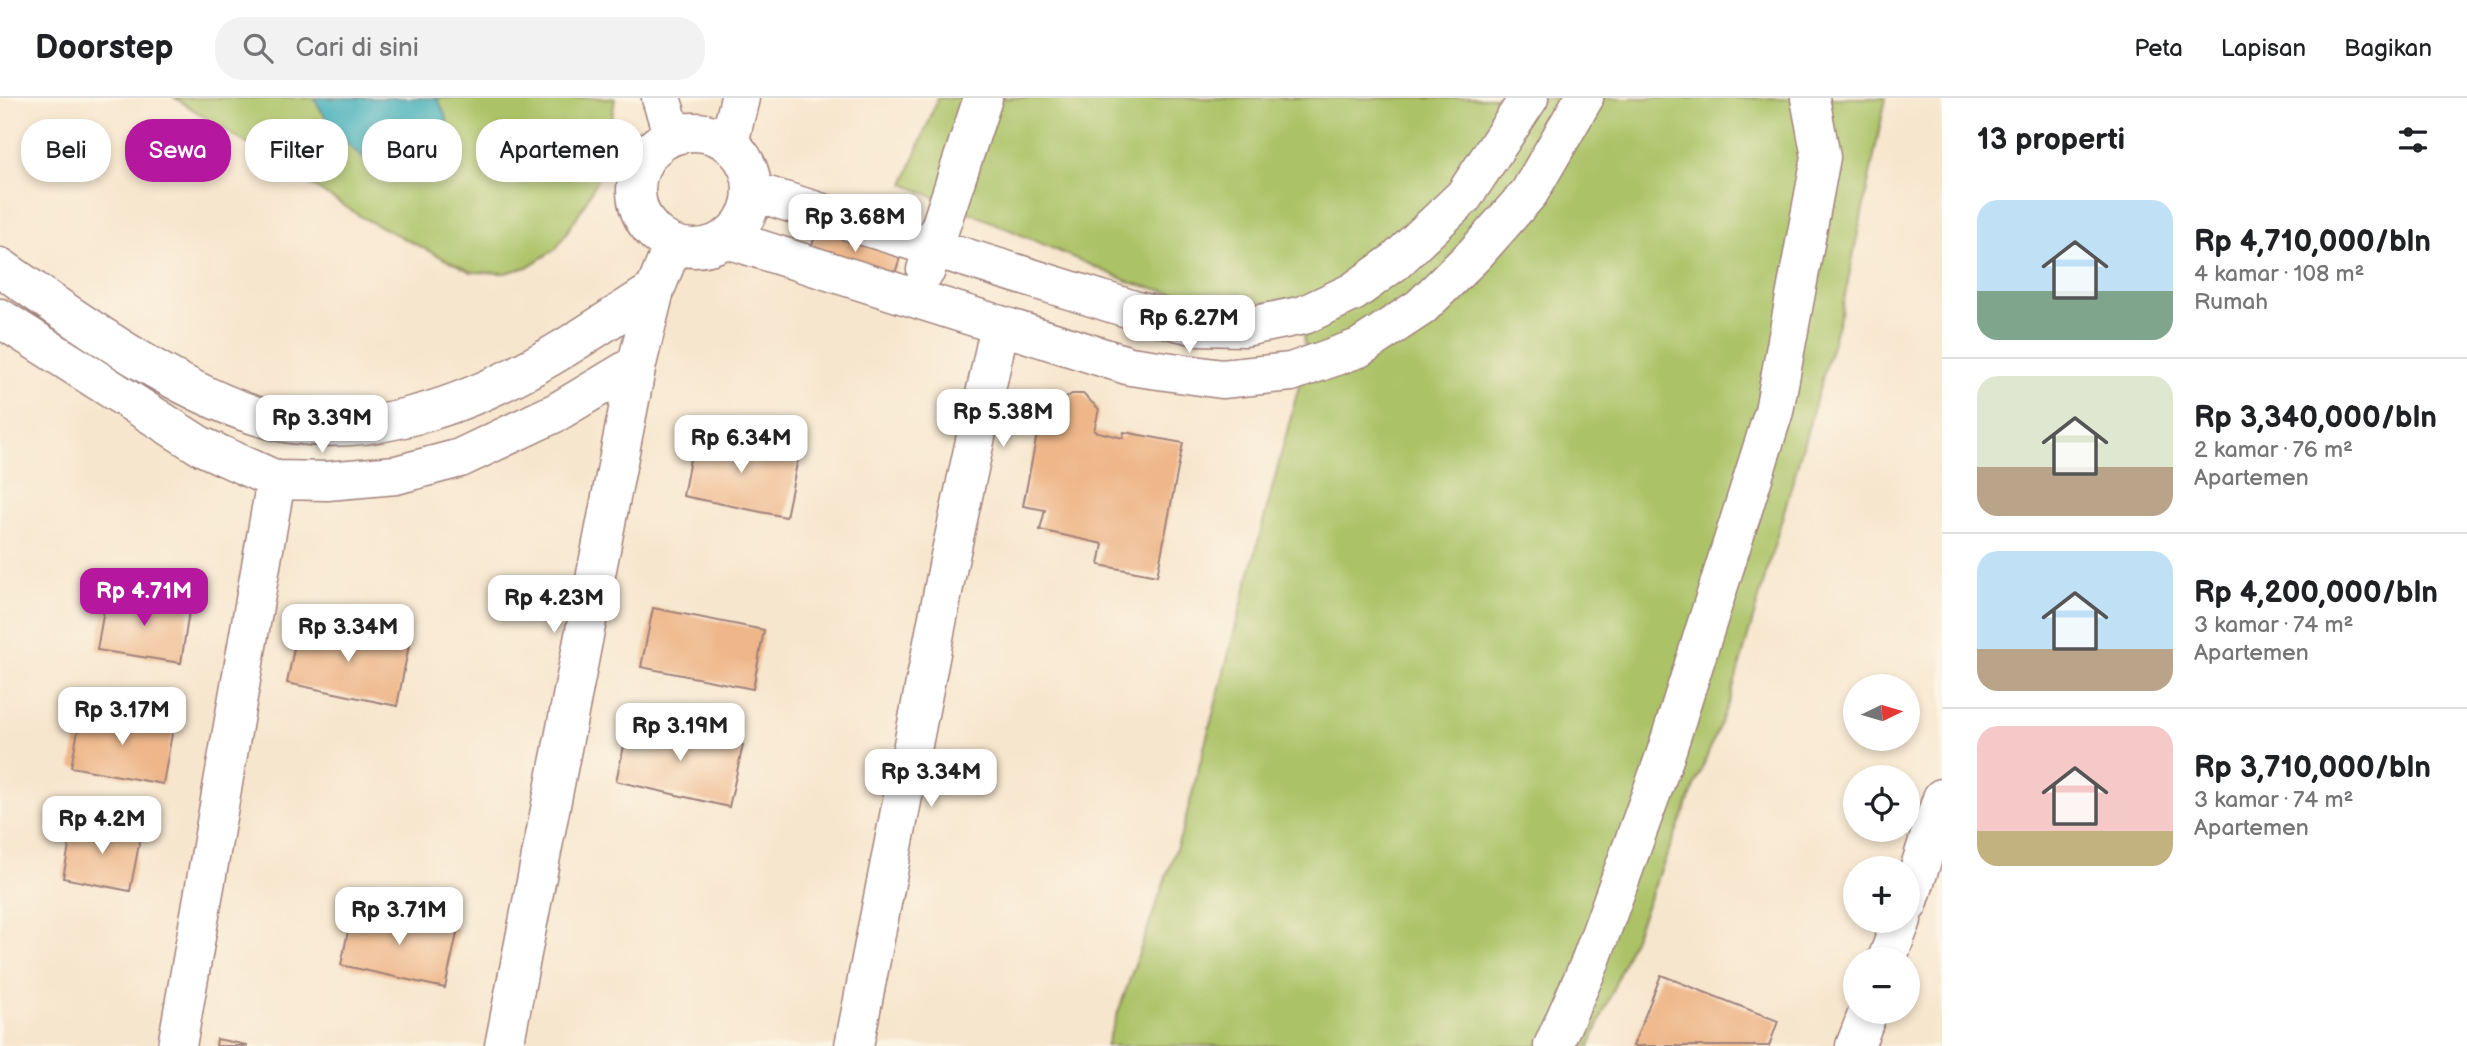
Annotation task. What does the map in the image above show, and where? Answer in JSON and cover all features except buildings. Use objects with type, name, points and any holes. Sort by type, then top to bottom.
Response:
[{"type":"street","points":[[660,98],[673,136]]},
{"type":"street","points":[[719,125],[750,173],[750,209],[740,226],[727,239],[710,247],[673,245],[656,234],[643,219],[637,201],[637,181],[643,161],[656,146],[673,136],[719,125],[740,98]]},
{"type":"street","points":[[915,298],[984,98]]},
{"type":"street","points":[[752,191],[1136,312],[1197,327],[1245,327],[1304,316],[1353,292],[1396,261],[1464,196],[1529,98]]},
{"type":"street","points":[[727,239],[1130,366],[1222,379],[1291,372],[1359,348],[1421,307],[1475,254],[1528,193],[1584,98]]},
{"type":"street","points":[[1553,1046],[1590,965],[1665,755],[1774,411],[1821,158],[1810,98]]},
{"type":"street","points":[[504,1046],[637,365],[655,290],[673,245]]},
{"type":"street","points":[[0,267],[73,317],[189,387],[244,413],[292,424],[361,426],[432,412],[510,379],[655,290]]},
{"type":"street","points":[[0,318],[199,445],[276,480],[327,481],[396,475],[460,458],[557,412],[637,365]]},
{"type":"street","points":[[853,1046],[960,508],[1000,325]]},
{"type":"street","points":[[177,1046],[276,480]]},
{"type":"street","points":[[1920,867],[1942,798]]},
{"type":"street","points":[[1855,1046],[1863,1024]]},
{"type":"green space","points":[[175,98],[615,98],[612,119],[476,119],[476,182],[596,182],[556,249],[527,267],[505,273],[471,272],[363,218],[307,182],[348,182],[348,119],[245,119],[245,143],[231,134],[231,119],[208,119]]},
{"type":"green space","points":[[938,98],[1886,98],[1842,310],[1730,699],[1590,1046],[1106,1046],[1182,832],[1306,359],[1303,324],[1277,302],[1243,304],[1198,299],[1132,283],[904,184]]},
{"type":"water","points":[[314,98],[437,98],[446,119],[362,119],[362,155],[348,143],[348,119],[327,119]]}]
